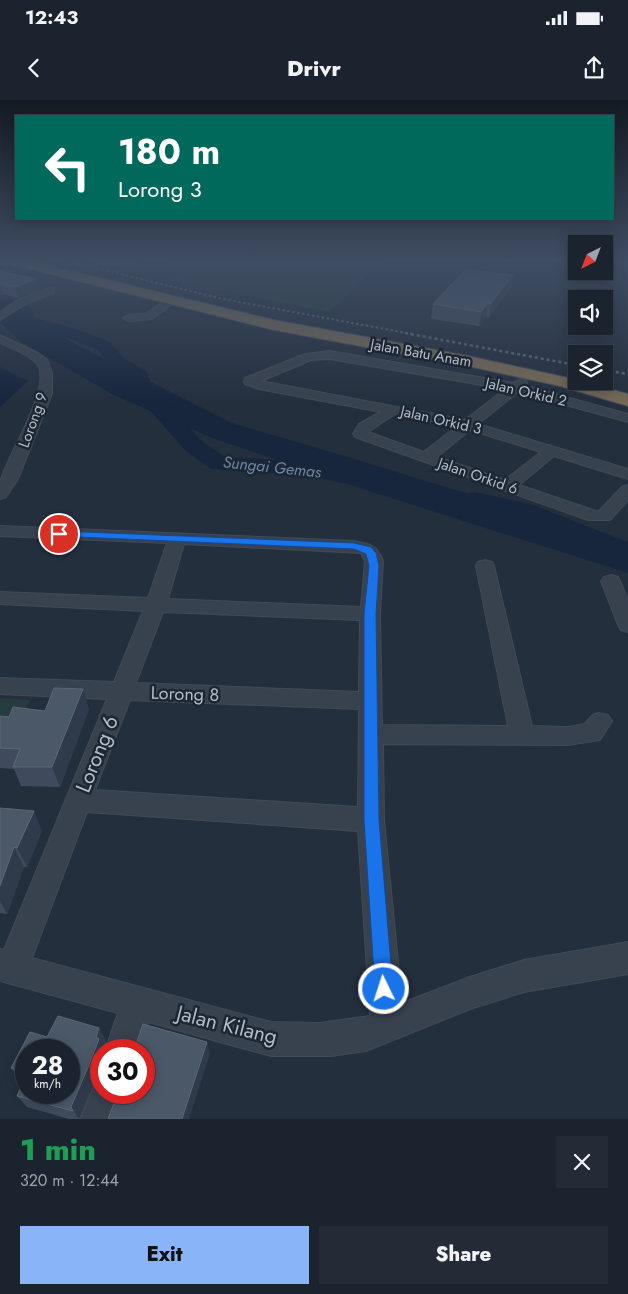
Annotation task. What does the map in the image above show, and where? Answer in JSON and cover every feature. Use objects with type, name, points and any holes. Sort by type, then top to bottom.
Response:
[{"type":"highway","name":"Jalan Batu Anam","points":[[206,308],[303,332],[468,361],[628,400]]},
{"type":"street","points":[[0,317],[14,308]]},
{"type":"street","points":[[128,318],[148,317],[161,308]]},
{"type":"street","name":"Lorong 9","points":[[0,338],[34,356],[43,363],[46,373],[45,394],[10,479],[0,494]]},
{"type":"street","name":"Jalan Orkid 2","points":[[250,380],[300,360],[323,354],[516,388],[628,418]]},
{"type":"street","points":[[426,458],[530,375]]},
{"type":"street","name":"Jalan Orkid 3","points":[[250,380],[259,385],[469,425],[628,474]]},
{"type":"street","name":"Jalan Orkid 6","points":[[392,410],[364,427],[360,434],[600,517],[604,516],[628,490]]},
{"type":"street","points":[[508,486],[553,450]]},
{"type":"street","points":[[0,531],[354,546],[371,553],[374,561],[370,614],[371,820],[387,1026]]},
{"type":"street","name":"Lorong 6","points":[[6,966],[79,800],[156,604],[177,538]]},
{"type":"street","points":[[485,566],[522,736]]},
{"type":"street","points":[[611,581],[628,625]]},
{"type":"street","points":[[0,598],[370,614]]},
{"type":"street","name":"Lorong 8","points":[[0,686],[371,701]]},
{"type":"street","points":[[371,734],[585,735],[592,733],[600,721]]},
{"type":"street","points":[[79,800],[371,820]]},
{"type":"street","name":"Jalan Kilang","points":[[6,966],[271,1039],[297,1042],[349,1038],[387,1026],[470,993],[524,976],[628,958]]},
{"type":"street","points":[[126,1039],[138,1002]]},
{"type":"street","points":[[99,1119],[104,1104]]},
{"type":"green space","points":[[307,308],[334,308],[329,312]]},
{"type":"green space","points":[[0,698],[30,700],[13,735],[0,734]]},
{"type":"water","points":[[0,308],[46,328],[232,423],[628,543],[628,573],[369,491],[212,438],[114,395],[21,342],[0,322]]},
{"type":"water","points":[[0,367],[28,381],[0,407]]},
{"type":"building","points":[[454,308],[484,308],[481,312]]},
{"type":"building","points":[[54,688],[83,689],[52,767],[13,767],[20,749],[0,748],[0,716],[9,717],[13,707],[45,711]]},
{"type":"building","points":[[0,808],[34,811],[17,848],[14,847],[0,886]]},
{"type":"building","points":[[58,1016],[99,1028],[96,1037],[99,1039],[90,1039],[90,1062],[80,1086],[80,1039],[26,1039],[30,1032],[47,1037]]},
{"type":"building","points":[[143,1024],[207,1042],[182,1119],[108,1119],[114,1104],[155,1104],[155,1039],[138,1039]]},
{"type":"building","points":[[15,1060],[15,1070],[11,1068]]},
{"type":"building","points":[[47,1104],[72,1104],[71,1107],[73,1111]]},
{"type":"waterway","name":"Sungai Gemas","points":[[22,308],[29,321],[79,336],[104,346],[118,363],[139,375],[146,394],[194,446],[219,464],[312,469],[341,476]]},
{"type":"waterway","name":"Sungai Gemas","points":[[475,499],[521,509],[628,551]]},
{"type":"railway","points":[[269,308],[412,334]]},
{"type":"railway","points":[[405,333],[568,364]]},
{"type":"railway","points":[[613,372],[628,374]]},
{"type":"route","points":[[59,534],[354,546],[362,547],[371,553],[374,566],[370,614],[371,820],[384,989]]}]
